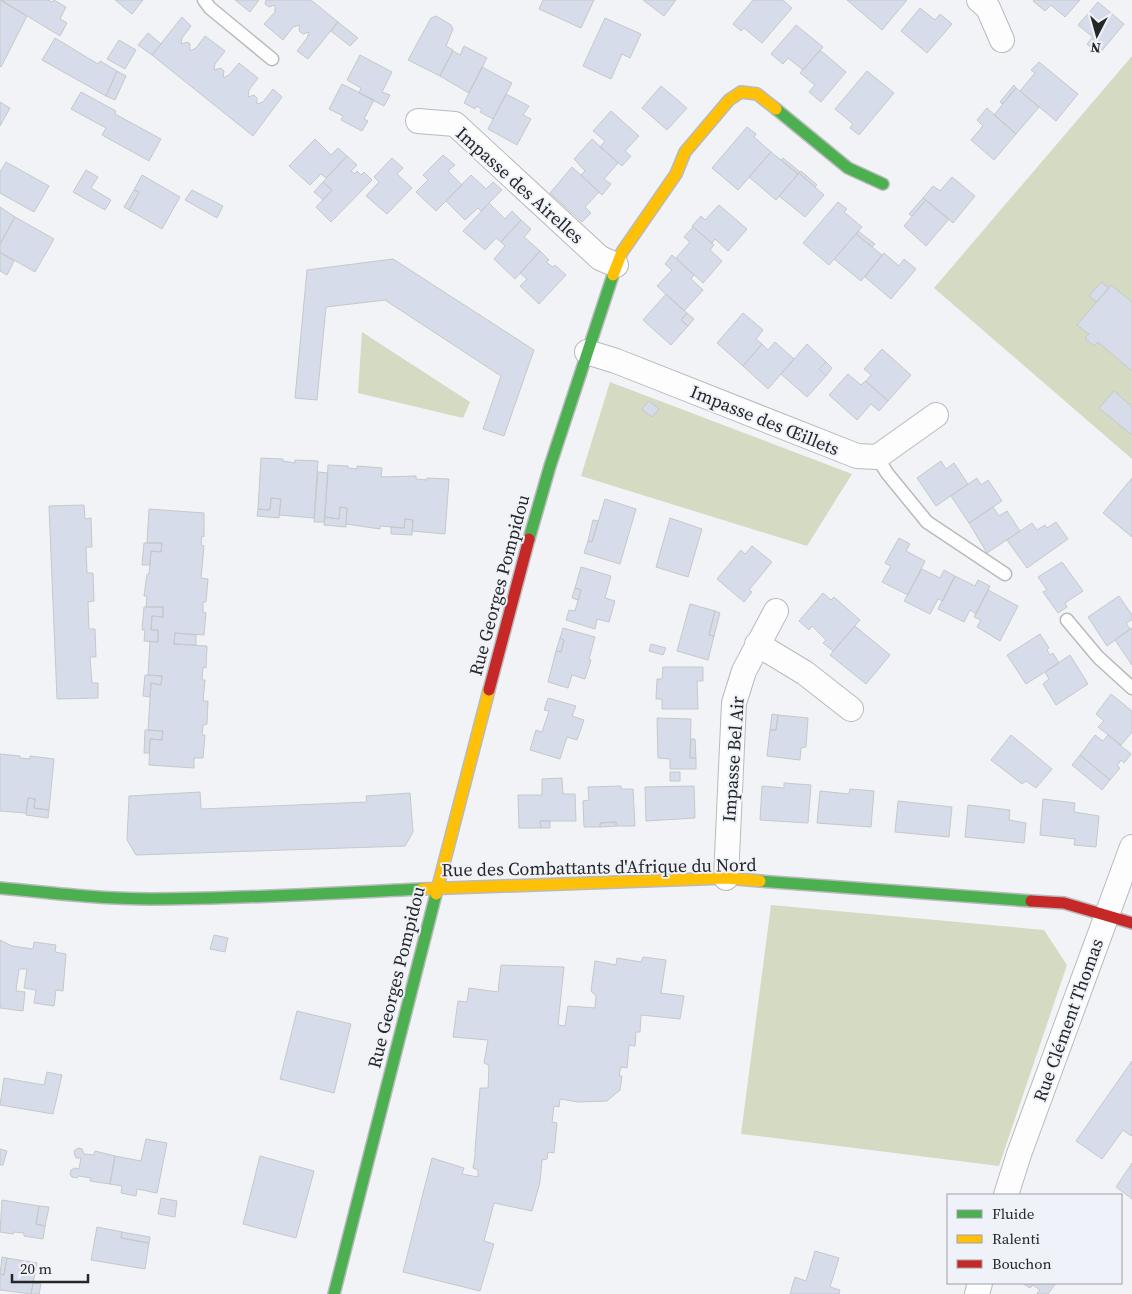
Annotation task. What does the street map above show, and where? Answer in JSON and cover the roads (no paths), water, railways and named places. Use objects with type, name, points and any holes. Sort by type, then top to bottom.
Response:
[{"type":"street","points":[[978,0],[988,8],[1002,40]]},
{"type":"street","name":"Rue Georges Pompidou","points":[[334,1294],[521,569],[550,466],[616,265],[622,252],[676,174],[685,152],[729,100],[741,92],[757,94],[848,168],[883,184]]},
{"type":"street","name":"Impasse des Airelles","points":[[418,121],[455,124],[600,258],[616,265]]},
{"type":"street","name":"Impasse des Œillets","points":[[587,352],[616,361],[856,456],[877,457]]},
{"type":"street","points":[[877,457],[936,415]]},
{"type":"street","name":"Impasse Bel Air","points":[[726,878],[734,703],[744,671],[776,611]]},
{"type":"street","points":[[758,644],[805,673],[851,709]]},
{"type":"street","name":"Rue Clément Thomas","points":[[1006,1194],[1019,1154],[1132,847]]},
{"type":"street","name":"Rue des Combattants d'Afrique du Nord","points":[[0,888],[109,898],[152,899],[252,897],[726,878],[1064,903],[1132,923]]},
{"type":"lane","points":[[204,0],[210,8],[272,59]]},
{"type":"lane","points":[[877,457],[887,473],[927,522],[1004,574]]},
{"type":"lane","points":[[1068,620],[1098,657],[1132,688]]}]
